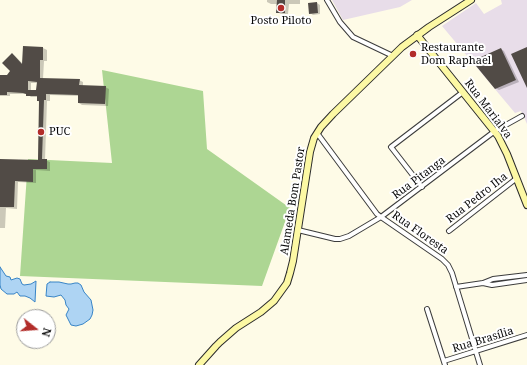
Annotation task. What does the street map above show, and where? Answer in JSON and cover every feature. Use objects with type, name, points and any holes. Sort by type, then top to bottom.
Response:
[{"type":"main road","name":"Alameda Bom Pastor","points":[[199,365],[216,346],[236,328],[268,306],[279,295],[286,283],[293,261],[308,162],[312,145],[317,133],[333,114],[417,35],[471,0]]},
{"type":"main road","name":"Rua Marialva","points":[[417,35],[495,131],[504,147],[527,205]]},
{"type":"street","points":[[327,0],[340,22],[353,37],[393,56]]},
{"type":"street","points":[[422,187],[391,147],[463,92]]},
{"type":"street","name":"Rua Pitanga","points":[[298,230],[335,239],[349,236],[381,217],[495,131],[522,116]]},
{"type":"street","name":"Rua Floresta","points":[[317,133],[374,210],[381,217],[446,262],[456,286],[480,365]]},
{"type":"street","name":"Rua Pedro Iha","points":[[449,231],[517,178]]},
{"type":"street","points":[[456,286],[483,283],[493,279],[527,275]]},
{"type":"street","points":[[483,283],[492,285],[527,280]]},
{"type":"street","points":[[427,308],[444,363]]},
{"type":"street","name":"Rua Brasília","points":[[444,363],[527,335]]},
{"type":"shaded area","points":[[332,0],[412,0],[400,7],[343,20]]},
{"type":"shaded area","points":[[501,0],[527,0],[527,124],[521,111],[515,113],[442,26],[476,3],[484,14],[502,4]]},
{"type":"green space","points":[[102,70],[203,91],[207,149],[290,208],[262,286],[20,276],[28,159],[112,163]]},
{"type":"water","points":[[0,267],[6,276],[10,277],[11,280],[17,278],[20,279],[24,285],[31,284],[36,281],[35,302],[25,296],[20,296],[17,292],[14,294],[7,294],[1,289]]},
{"type":"water","points":[[50,282],[68,284],[78,283],[81,285],[84,292],[91,300],[93,310],[90,319],[83,324],[76,326],[71,325],[66,315],[69,309],[61,295],[54,297],[46,296],[47,284]]},
{"type":"building","name":"Posto Piloto","points":[[277,0],[285,0],[285,13],[276,13]]},
{"type":"building","points":[[317,2],[318,13],[309,14],[308,3]]},
{"type":"building","name":"PUC","points":[[23,46],[43,47],[43,60],[40,60],[40,78],[80,79],[79,85],[106,86],[105,104],[78,103],[78,95],[46,94],[46,100],[44,100],[42,159],[47,159],[47,169],[33,169],[33,182],[15,181],[14,207],[0,207],[0,159],[38,160],[39,101],[37,101],[37,96],[26,96],[26,94],[23,93],[7,92],[7,95],[0,95],[0,75],[7,75],[10,71],[2,63],[12,53],[22,64]],"holes":[[[28,81],[37,82],[36,90],[28,90]]]},
{"type":"building","points":[[527,47],[527,88],[511,54]]},
{"type":"building","points":[[501,48],[516,80],[495,89],[472,61]]},
{"type":"place","name":"Posto Piloto","points":[[281,8]]},
{"type":"place","name":"Restaurante Dom Raphael","points":[[413,54]]},
{"type":"place","name":"PUC","points":[[41,132]]}]
